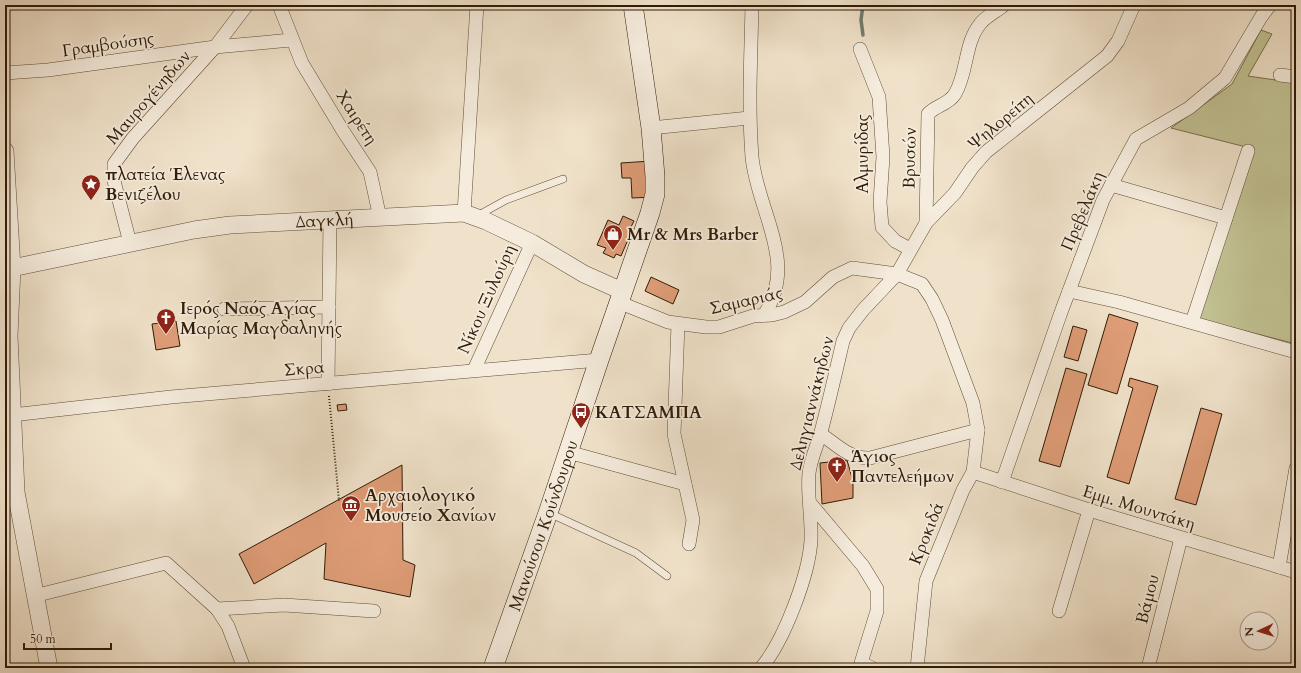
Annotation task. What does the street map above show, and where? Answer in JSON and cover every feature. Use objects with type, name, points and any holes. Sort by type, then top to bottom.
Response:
[{"type":"main road","name":"Μανούσου Κούνδουρου","points":[[493,668],[548,513],[620,297],[650,213],[655,194],[651,128],[633,5]]},
{"type":"street","name":"Μαυρογένηδων","points":[[130,243],[114,181],[114,164],[133,138],[215,47],[247,5]]},
{"type":"street","name":"Χαιρέτη","points":[[279,5],[302,63],[370,172],[380,218]]},
{"type":"street","points":[[470,215],[477,5]]},
{"type":"street","points":[[752,5],[749,118],[753,160],[760,191],[776,244],[777,262],[774,297],[764,315]]},
{"type":"street","name":"Βρυσών","points":[[926,223],[928,114],[933,109],[949,102],[952,98],[962,80],[971,41],[980,23],[1004,5]]},
{"type":"street","name":"Ψηλορείτη","points":[[897,274],[926,223],[955,193],[972,168],[986,152],[1107,56],[1118,40],[1134,5]]},
{"type":"street","name":"Πρεβελάκη","points":[[1002,482],[1069,291],[1103,200],[1136,139],[1189,108],[1225,78],[1261,17],[1270,5]]},
{"type":"street","name":"Γραμβούσης","points":[[5,73],[48,70],[215,47],[292,40]]},
{"type":"street","name":"Αλμυρίδας","points":[[860,49],[879,97],[883,151],[880,202],[882,227],[895,241],[910,249]]},
{"type":"street","points":[[1280,75],[1296,77]]},
{"type":"street","points":[[651,128],[749,118]]},
{"type":"street","points":[[5,151],[12,268],[8,286],[16,492],[34,596],[49,668]]},
{"type":"street","points":[[1192,322],[1248,151]]},
{"type":"street","points":[[1111,185],[1226,218]]},
{"type":"street","name":"Δαγκλή","points":[[12,268],[130,243],[230,225],[330,219],[470,215],[532,243],[620,297]]},
{"type":"street","points":[[328,384],[330,219]]},
{"type":"street","name":"Νίκου Ξυλούρη","points":[[474,370],[532,243]]},
{"type":"street","name":"Σαμαριάς","points":[[620,297],[678,324],[719,327],[753,316],[784,312],[805,302],[833,277],[846,270],[864,268],[897,274]]},
{"type":"street","name":"Κροκιδά","points":[[897,274],[922,284],[932,299],[942,320],[973,402],[978,430],[973,472],[963,490],[926,581],[917,668]]},
{"type":"street","name":"Δεληγιαννάκηδων","points":[[760,668],[770,657],[780,640],[800,587],[811,541],[809,473],[812,455],[821,434],[843,341],[849,328],[863,310],[897,274]]},
{"type":"street","points":[[1069,291],[1119,302],[1296,352]]},
{"type":"street","points":[[224,309],[329,307]]},
{"type":"street","points":[[678,324],[674,434],[693,520],[688,544]]},
{"type":"street","name":"Σκρα","points":[[12,415],[171,396],[328,384],[599,360]]},
{"type":"street","points":[[821,434],[848,455],[859,459],[870,458],[978,430]]},
{"type":"street","points":[[568,452],[685,484]]},
{"type":"street","points":[[1279,567],[1296,468]]},
{"type":"street","name":"Εμμ. Μουντάκη","points":[[973,472],[1089,510],[1296,572]]},
{"type":"street","points":[[810,503],[863,566],[877,589],[877,611],[861,663],[872,668]]},
{"type":"street","points":[[1058,611],[1089,510]]},
{"type":"street","name":"Βάμου","points":[[1148,668],[1181,538]]},
{"type":"street","points":[[34,596],[166,563],[217,609],[228,626],[244,668]]},
{"type":"street","points":[[217,609],[284,605],[374,612]]},
{"type":"lane","points":[[470,215],[563,179]]},
{"type":"lane","points":[[548,513],[636,553],[667,576]]},
{"type":"path","points":[[328,384],[339,501]]},
{"type":"green space","points":[[1261,30],[1272,34],[1248,76],[1296,83],[1296,344],[1199,319],[1254,149],[1171,128],[1232,84]]},
{"type":"building","points":[[651,161],[653,197],[632,198],[631,178],[622,178],[621,163]]},
{"type":"building","points":[[623,216],[634,221],[630,229],[633,228],[621,256],[616,254],[614,258],[603,253],[606,248],[597,245],[608,220],[619,225]]},
{"type":"building","points":[[651,277],[679,290],[673,304],[645,291]]},
{"type":"building","points":[[1109,314],[1138,323],[1117,394],[1088,385]]},
{"type":"building","name":"Ιερός Ναός Αγίας Μαρίας Μαγδαληνής","points":[[176,321],[180,346],[156,350],[152,324]]},
{"type":"building","points":[[1073,326],[1087,330],[1078,361],[1064,357]]},
{"type":"building","points":[[1066,368],[1087,374],[1060,467],[1039,461]]},
{"type":"building","points":[[1130,378],[1158,386],[1129,484],[1107,477],[1133,388],[1128,386]]},
{"type":"building","points":[[346,404],[347,410],[338,411],[337,405]]},
{"type":"building","points":[[1201,408],[1222,414],[1196,505],[1175,499]]},
{"type":"building","name":"Άγιος Παντελεήμων","points":[[847,460],[853,481],[853,498],[822,504],[820,463]]},
{"type":"building","name":"Αρχαιολογικό Μουσείο Χανίων","points":[[402,465],[403,560],[415,565],[410,597],[324,579],[326,543],[254,584],[239,554]]},
{"type":"waterway","points":[[863,5],[861,20],[863,35]]},
{"type":"place","name":"πλατεία Έλενας Βενιζέλου","points":[[91,201]]},
{"type":"place","name":"Mr & Mrs Barber","points":[[613,251]]},
{"type":"place","name":"Ιερός Ναός Αγίας Μαρίας Μαγδαληνής","points":[[166,335]]},
{"type":"place","name":"ΚΑΤΣΑΜΠΑ","points":[[581,429]]},
{"type":"place","name":"Άγιος Παντελεήμων","points":[[837,483]]},
{"type":"place","name":"Αρχαιολογικό Μουσείο Χανίων","points":[[351,522]]}]
